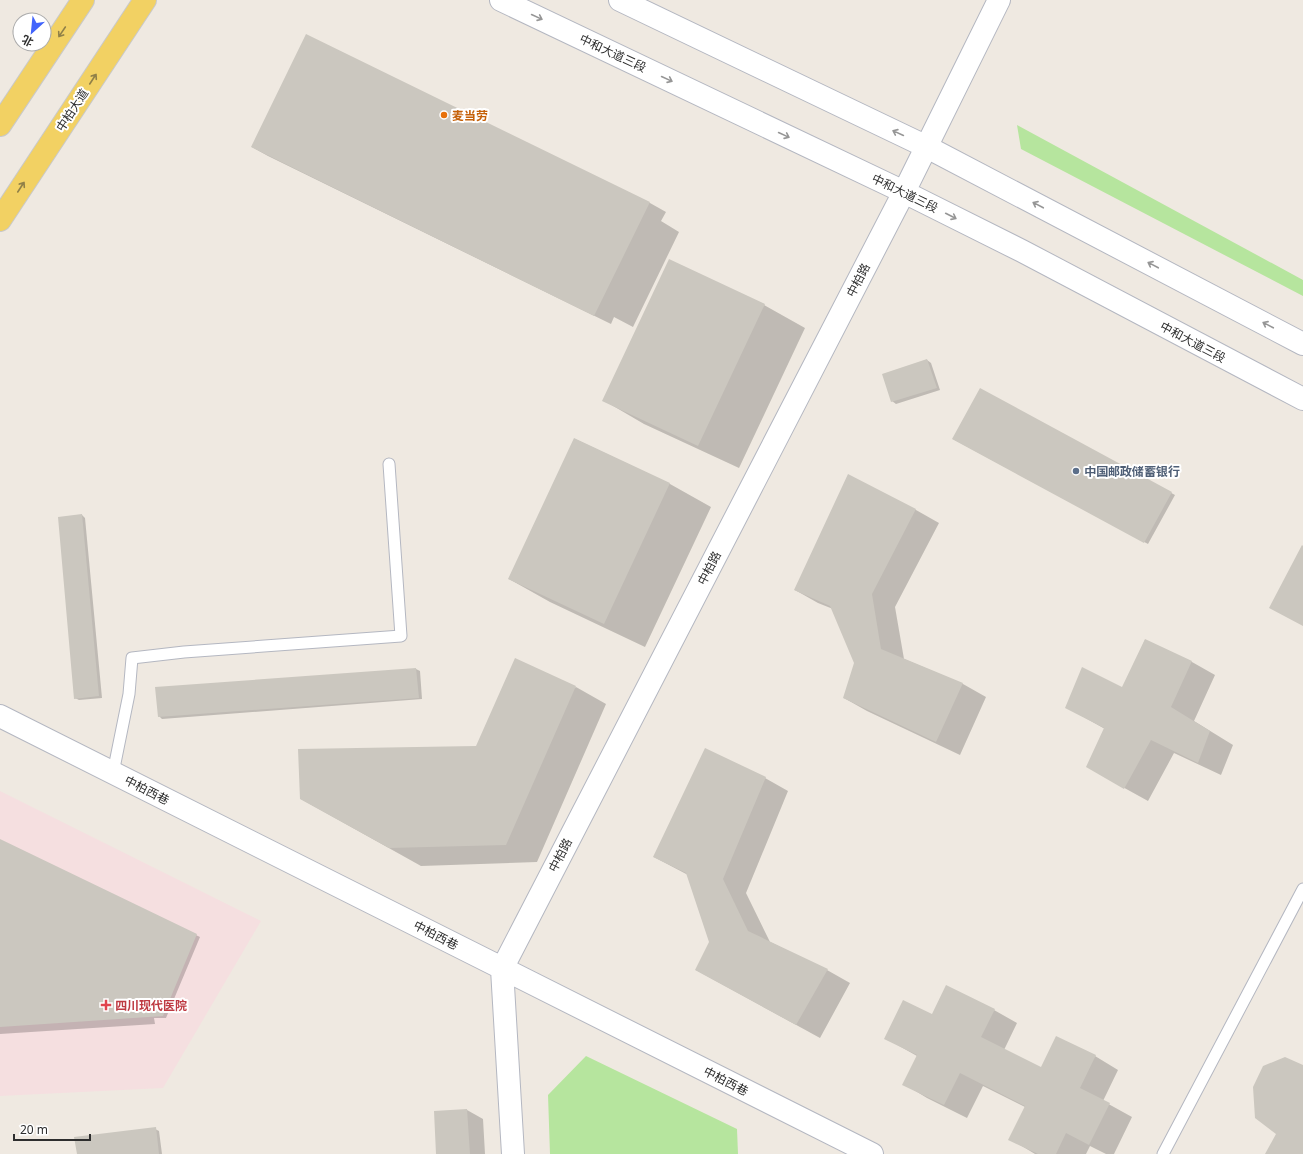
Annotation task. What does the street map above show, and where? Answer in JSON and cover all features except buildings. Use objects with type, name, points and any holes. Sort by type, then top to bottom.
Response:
[{"type":"main road","points":[[0,125],[84,0]]},
{"type":"main road","name":"中柏大道","points":[[0,220],[145,0]]},
{"type":"street","name":"中和大道三段","points":[[502,0],[904,192],[1022,251],[1303,399]]},
{"type":"street","points":[[620,0],[925,146],[1303,344]]},
{"type":"street","name":"中柏路","points":[[502,969],[904,192],[925,146],[999,0]]},
{"type":"street","name":"中柏西巷","points":[[0,716],[872,1154]]},
{"type":"street","points":[[502,969],[513,1154]]},
{"type":"lane","points":[[113,773],[129,694],[132,658],[184,652],[401,636],[389,464]]},
{"type":"lane","points":[[1163,1154],[1303,889]]},
{"type":"shaded area","name":"四川现代医院","points":[[0,791],[261,921],[163,1088],[0,1096]]},
{"type":"green space","points":[[1017,125],[1303,280],[1303,296],[1021,149]]},
{"type":"green space","points":[[586,1056],[737,1129],[738,1154],[550,1154],[548,1095]]},
{"type":"place","name":"麦当劳","points":[[444,115]]},
{"type":"place","name":"中国邮政储蓄银行","points":[[1076,471]]},
{"type":"place","name":"四川现代医院","points":[[106,1005]]}]
